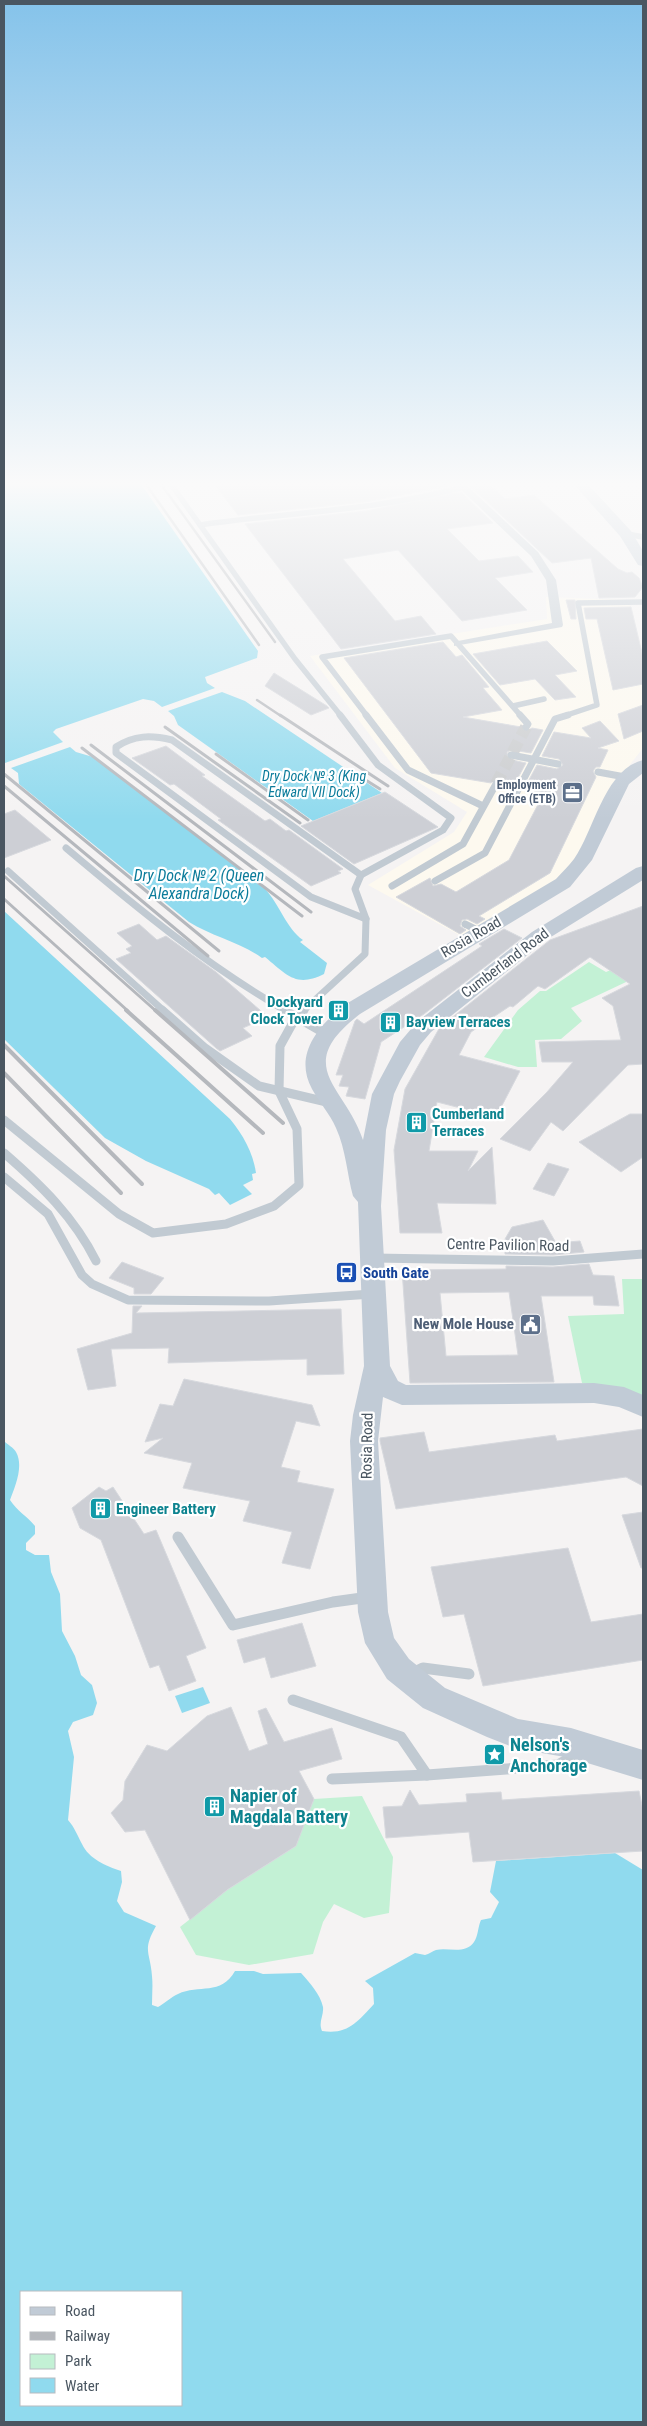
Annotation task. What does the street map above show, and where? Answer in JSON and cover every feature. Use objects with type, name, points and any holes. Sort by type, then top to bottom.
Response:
[{"type":"main road","name":"Rosia Road","points":[[368,1206],[358,1175],[354,1145],[342,1117],[320,1083],[316,1072],[316,1056],[326,1034],[341,1018],[353,1009],[473,928],[563,883],[574,873],[583,860],[625,777],[643,765]]},
{"type":"main road","name":"Cumberland Road","points":[[379,1108],[389,1081],[411,1042],[424,1026],[555,925],[643,872]]},
{"type":"main road","points":[[333,1104],[358,1109],[379,1108]]},
{"type":"main road","name":"Rosia Road","points":[[379,1108],[375,1130],[373,1174],[368,1206],[377,1366],[366,1415],[364,1441],[372,1597],[380,1643],[388,1656],[407,1677],[434,1698],[472,1717],[518,1734],[570,1743],[643,1765]]},
{"type":"main road","points":[[377,1366],[389,1388],[402,1395]]},
{"type":"main road","points":[[366,1415],[402,1395],[599,1393],[624,1397],[643,1407]]},
{"type":"street","points":[[458,644],[558,625],[553,593]]},
{"type":"lane","points":[[4,1120],[119,1214],[154,1233],[226,1224],[274,1206],[299,1185],[297,1129],[279,1091],[280,1046],[296,1016],[365,954],[366,919],[355,889],[361,875],[444,830],[451,818],[378,766],[313,679],[295,659],[248,593]]},
{"type":"lane","points":[[435,881],[485,853],[555,719],[597,705],[578,603],[643,602]]},
{"type":"lane","points":[[483,806],[408,770],[322,657],[451,636],[528,724],[526,728]]},
{"type":"lane","points":[[512,706],[544,699]]},
{"type":"lane","points":[[361,875],[172,740],[156,736],[142,736],[129,738],[116,747],[116,753],[311,897],[366,919]]},
{"type":"lane","points":[[511,755],[558,764]]},
{"type":"lane","points":[[598,772],[625,777]]},
{"type":"lane","points":[[392,886],[464,844],[496,784]]},
{"type":"lane","points":[[66,848],[159,926],[253,992],[326,1034]]},
{"type":"lane","points":[[8,871],[205,1048],[259,1086],[333,1104]]},
{"type":"lane","points":[[4,1154],[54,1198],[79,1230],[96,1261]]},
{"type":"lane","points":[[4,1177],[48,1214],[82,1275],[92,1284],[128,1300],[269,1301],[372,1294]]},
{"type":"lane","name":"Centre Pavilion Road","points":[[372,1258],[553,1261],[643,1254]]},
{"type":"lane","points":[[178,1537],[233,1625],[333,1602],[372,1597]]},
{"type":"lane","points":[[407,1677],[413,1671],[423,1668],[469,1674]]},
{"type":"lane","points":[[293,1700],[401,1737],[427,1776]]},
{"type":"lane","points":[[332,1779],[427,1776],[558,1765],[572,1757],[570,1743]]},
{"type":"shaded area","points":[[546,597],[628,600],[643,653],[643,748],[618,780],[576,862],[564,877],[461,936],[368,885],[454,832],[467,812],[395,768],[310,656],[547,619]]},
{"type":"green space","points":[[589,962],[606,972],[629,962],[643,974],[571,1008],[582,1021],[561,1039],[535,1040],[537,1067],[518,1067],[484,1057],[518,1010],[540,991],[546,991]]},
{"type":"green space","points":[[622,1279],[643,1279],[643,1396],[621,1388],[582,1383],[568,1316],[624,1314]]},
{"type":"green space","points":[[362,1796],[393,1857],[389,1913],[364,1918],[334,1904],[323,1922],[313,1954],[249,1965],[196,1955],[180,1927],[227,1890],[296,1846],[314,1799]]},
{"type":"water","points":[[4,593],[217,593],[258,651],[257,658],[205,677],[207,683],[215,688],[162,707],[154,701],[143,699],[56,729],[53,732],[63,742],[5,763]]},
{"type":"water","name":"Dry Dock № 3 (King Edward VII Dock)","points":[[222,692],[245,701],[382,793],[313,821],[178,725],[174,716],[168,711]]},
{"type":"water","name":"Dry Dock № 2 (Queen Alexandra Dock)","points":[[70,747],[76,752],[93,757],[265,889],[287,923],[303,940],[300,942],[327,963],[324,974],[306,980],[292,978],[265,957],[262,958],[189,922],[19,784],[18,773],[11,768]]},
{"type":"water","points":[[4,911],[230,1119],[250,1151],[256,1173],[252,1174],[253,1180],[243,1185],[252,1194],[230,1205],[219,1193],[215,1195],[209,1189],[146,1161],[105,1138],[4,1039]]},
{"type":"water","points":[[4,1441],[15,1451],[19,1464],[18,1476],[10,1500],[35,1526],[35,1534],[26,1543],[26,1550],[35,1555],[49,1555],[51,1572],[60,1594],[62,1631],[75,1656],[81,1675],[92,1685],[97,1703],[93,1715],[73,1722],[68,1731],[74,1757],[68,1820],[85,1849],[93,1858],[121,1871],[122,1882],[117,1901],[124,1912],[156,1926],[148,1946],[152,1980],[152,2005],[158,2007],[175,1995],[186,1991],[216,1987],[229,1979],[235,1971],[254,1971],[263,1974],[301,1973],[322,2002],[322,2031],[339,2031],[357,2022],[374,2004],[373,1988],[365,1981],[415,1953],[425,1955],[441,1949],[461,1949],[470,1946],[474,1942],[481,1920],[491,1918],[499,1902],[490,1892],[496,1861],[615,1853],[643,1870],[643,2422],[4,2422]]},
{"type":"water","points":[[203,1687],[210,1703],[182,1713],[175,1696]]},
{"type":"building","points":[[298,593],[372,593],[395,621],[421,616],[436,634],[341,649]]},
{"type":"building","points":[[437,593],[510,593],[527,610],[462,621]]},
{"type":"building","points":[[598,593],[638,593],[635,597],[599,598]]},
{"type":"building","points":[[566,600],[575,600],[576,619],[571,619]]},
{"type":"building","points":[[631,607],[643,657],[643,684],[613,690],[597,619],[586,619],[584,608]]},
{"type":"building","points":[[547,641],[577,671],[555,675],[576,697],[555,700],[535,679],[500,685],[473,654]]},
{"type":"building","points":[[443,642],[456,657],[462,655],[489,687],[483,688],[502,710],[463,717],[521,727],[525,732],[532,728],[543,730],[531,753],[512,750],[507,752],[508,759],[526,763],[513,787],[501,785],[500,781],[496,779],[491,783],[431,773],[344,658]]},
{"type":"building","points":[[274,673],[329,708],[311,715],[265,686]]},
{"type":"building","points":[[643,705],[643,731],[624,739],[618,714]]},
{"type":"building","points":[[600,721],[619,741],[598,748],[608,750],[600,767],[596,767],[593,771],[596,777],[550,873],[479,916],[485,919],[477,924],[467,919],[462,920],[460,926],[466,930],[460,934],[396,897],[430,878],[433,886],[441,884],[456,892],[509,860],[544,793],[524,789],[537,765],[557,769],[563,765],[559,759],[542,756],[554,732],[591,738],[582,728]]},
{"type":"building","points":[[166,746],[205,775],[202,776],[265,821],[270,819],[286,831],[289,830],[343,869],[338,871],[341,873],[311,886],[218,820],[221,819],[174,784],[170,785],[132,758]]},
{"type":"building","points":[[385,792],[438,827],[354,864],[301,826]]},
{"type":"building","points":[[15,810],[51,840],[4,858],[4,814]]},
{"type":"building","points":[[643,906],[643,1064],[628,1065],[563,1131],[551,1122],[530,1151],[500,1139],[547,1092],[573,1062],[542,1062],[539,1042],[621,1040],[613,1006],[602,998],[630,984],[590,957],[545,989],[538,986],[513,1007],[510,1006],[471,1032],[459,1055],[520,1071],[496,1117],[437,1102],[429,1151],[478,1151],[468,1171],[492,1147],[496,1204],[437,1203],[442,1233],[400,1233],[394,1150],[405,1089],[440,1027],[550,940]]},
{"type":"building","points":[[139,924],[157,940],[166,936],[216,972],[268,1017],[243,1028],[252,1036],[220,1051],[116,959],[131,953],[126,949],[132,946],[117,933]]},
{"type":"building","name":"Bayview Terraces","points":[[504,929],[522,938],[424,1014],[381,1042],[365,1099],[346,1096],[349,1087],[339,1086],[343,1075],[336,1075],[355,1021],[357,1019],[364,1024],[482,946],[479,944]]},
{"type":"building","points":[[630,1114],[643,1114],[643,1157],[621,1172],[579,1142]]},
{"type":"building","points":[[548,1163],[569,1169],[554,1196],[533,1189]]},
{"type":"building","points":[[543,1220],[556,1243],[580,1241],[584,1252],[553,1255],[505,1254],[505,1239],[512,1227]]},
{"type":"building","points":[[122,1262],[164,1278],[151,1294],[134,1294],[134,1288],[109,1278]]},
{"type":"building","name":"New Mole House","points":[[589,1264],[593,1275],[614,1276],[619,1306],[594,1305],[593,1296],[541,1296],[554,1382],[410,1383],[402,1270],[506,1269],[506,1266],[553,1267]],"holes":[[[509,1292],[518,1355],[446,1356],[440,1293]]]},
{"type":"building","points":[[133,1306],[142,1306],[136,1313],[341,1309],[344,1374],[307,1375],[307,1359],[168,1363],[169,1348],[111,1349],[116,1386],[88,1390],[77,1349],[132,1333]]},
{"type":"building","points":[[184,1379],[312,1405],[320,1426],[296,1421],[281,1467],[300,1471],[297,1482],[334,1489],[310,1569],[282,1563],[292,1532],[243,1521],[250,1501],[183,1488],[192,1463],[144,1453],[163,1438],[145,1442],[160,1404],[173,1406]]},
{"type":"building","points":[[643,1429],[643,1486],[626,1477],[396,1509],[380,1441],[380,1438],[424,1432],[429,1452],[555,1435],[557,1441]]},
{"type":"building","points":[[99,1487],[106,1491],[113,1487],[144,1534],[156,1530],[206,1648],[186,1656],[196,1681],[169,1691],[159,1665],[150,1668],[101,1540],[80,1528],[72,1508]]},
{"type":"building","points":[[643,1512],[643,1568],[641,1568],[622,1515]]},
{"type":"building","points":[[568,1548],[591,1622],[643,1614],[643,1660],[483,1686],[464,1614],[443,1617],[431,1567]]},
{"type":"building","points":[[302,1623],[316,1666],[271,1678],[265,1657],[244,1663],[237,1640]]},
{"type":"building","name":"Napier of Magdala Battery","points":[[231,1707],[249,1751],[268,1744],[258,1711],[266,1708],[284,1742],[332,1728],[342,1759],[299,1771],[314,1799],[296,1846],[227,1890],[190,1920],[145,1830],[125,1832],[111,1813],[123,1800],[125,1781],[147,1745],[167,1751],[207,1716]]},
{"type":"building","points":[[410,1790],[419,1805],[467,1802],[466,1794],[501,1792],[502,1800],[639,1791],[643,1810],[643,1851],[473,1862],[469,1832],[386,1838],[383,1807],[402,1806]]},
{"type":"tunnel","points":[[496,784],[526,727]]},
{"type":"railway","points":[[223,593],[259,645]]},
{"type":"railway","points":[[240,593],[275,642]]},
{"type":"railway","points":[[257,700],[281,716]]},
{"type":"railway","points":[[280,715],[388,786]]},
{"type":"railway","points":[[165,727],[300,823]]},
{"type":"railway","points":[[91,745],[311,912]]},
{"type":"railway","points":[[82,748],[302,916]]},
{"type":"railway","points":[[216,754],[308,820]]},
{"type":"railway","points":[[4,774],[219,951]]},
{"type":"railway","points":[[364,779],[380,789]]},
{"type":"railway","points":[[4,786],[208,956]]},
{"type":"railway","points":[[4,876],[156,1011]]},
{"type":"railway","points":[[4,899],[128,1011]]},
{"type":"railway","points":[[126,1010],[263,1133]]},
{"type":"railway","points":[[155,1010],[283,1123]]},
{"type":"railway","points":[[4,1045],[142,1184]]},
{"type":"railway","points":[[4,1073],[121,1193]]},
{"type":"place","name":"Employment Office (ETB)","points":[[572,792]]},
{"type":"place","name":"Dockyard Clock Tower","points":[[339,1011]]},
{"type":"place","name":"Bayview Terraces","points":[[390,1022]]},
{"type":"place","name":"Cumberland Terraces","points":[[416,1123]]},
{"type":"place","name":"South Gate","points":[[347,1273]]},
{"type":"place","name":"New Mole House","points":[[530,1324]]},
{"type":"place","name":"Engineer Battery","points":[[100,1509]]},
{"type":"place","name":"Nelson's Anchorage","points":[[494,1755]]},
{"type":"place","name":"Napier of Magdala Battery","points":[[214,1806]]}]
